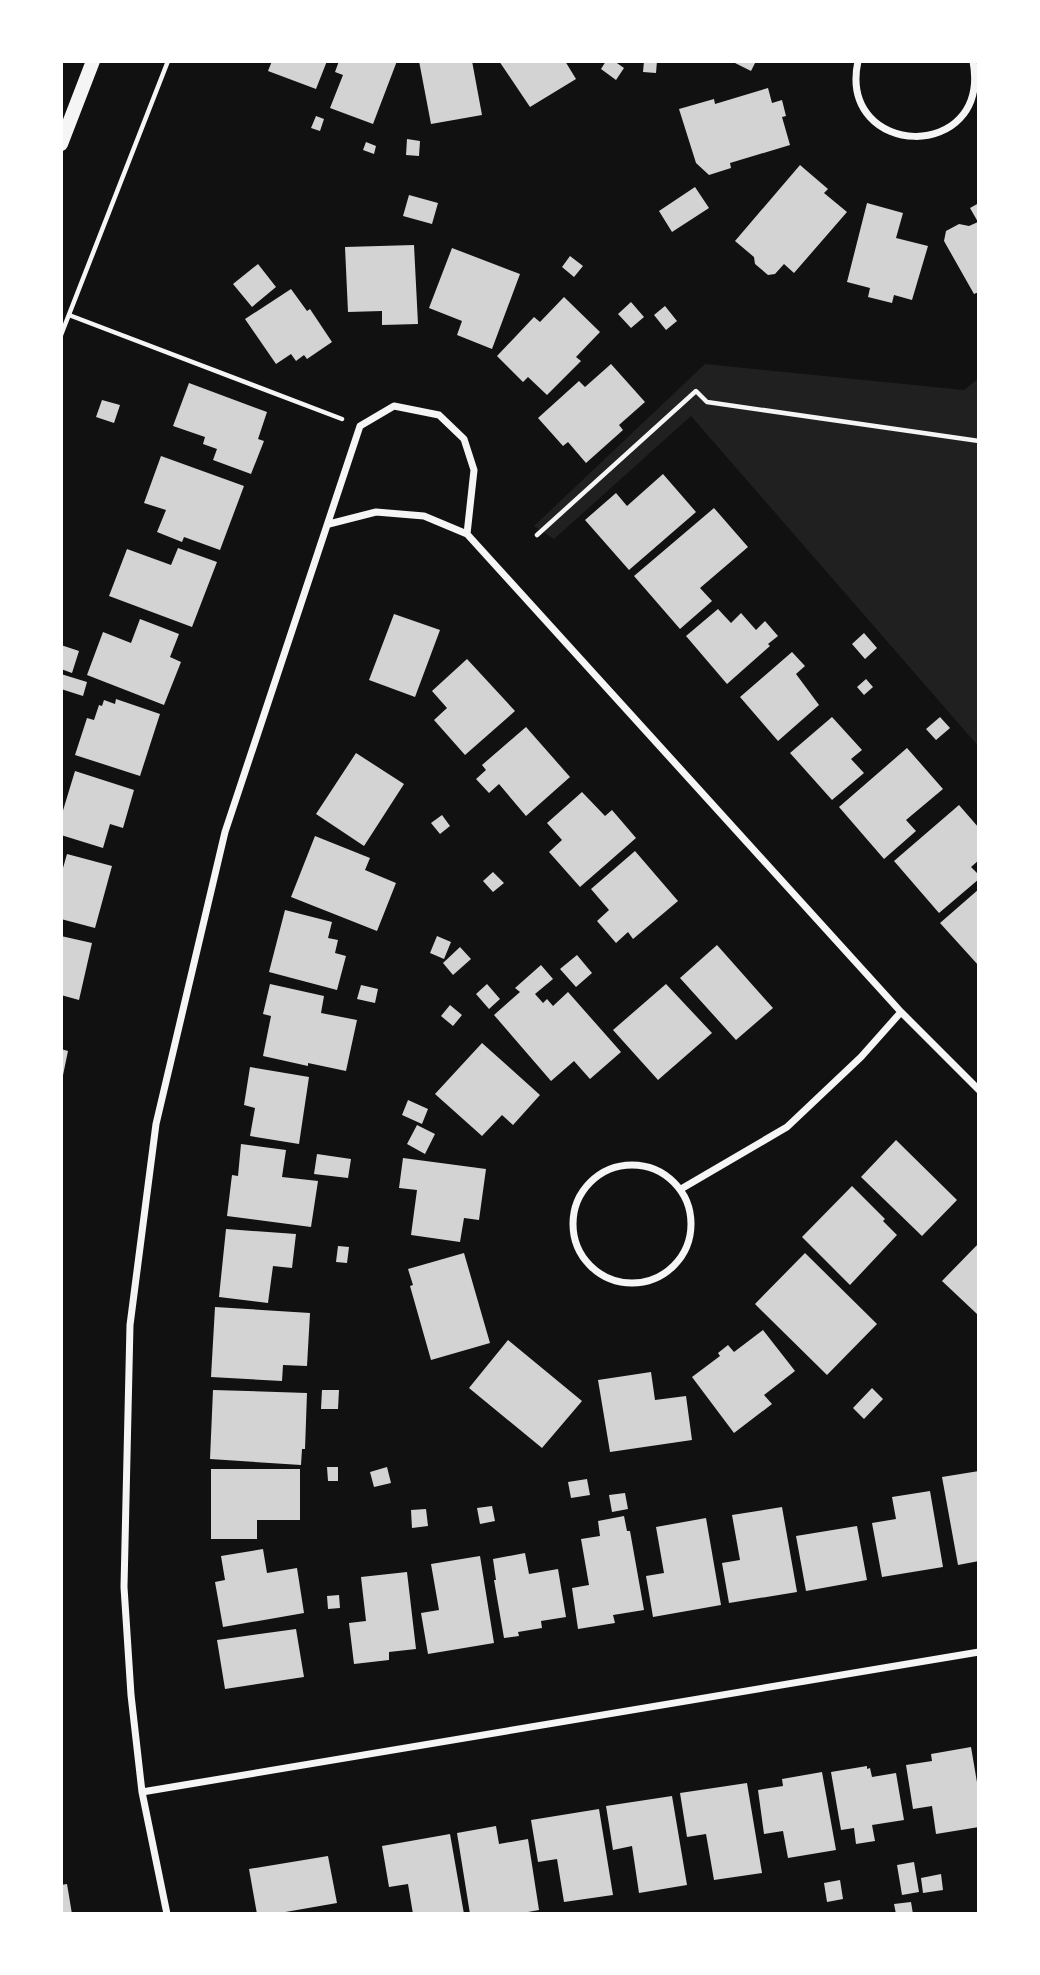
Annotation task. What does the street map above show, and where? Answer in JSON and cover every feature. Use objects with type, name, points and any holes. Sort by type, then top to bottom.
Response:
[{"type":"main road","points":[[61,144],[93,61]]},
{"type":"street","points":[[858,61],[855,76],[860,100],[870,118],[883,128],[902,136],[923,137],[945,130],[961,117],[972,99],[977,77],[973,61]]},
{"type":"street","points":[[167,1914],[142,1792],[131,1695],[124,1587],[130,1325],[156,1124],[225,832],[360,426],[394,406],[439,415],[464,439],[474,470],[467,534]]},
{"type":"street","points":[[329,524],[384,512],[424,516],[467,534],[901,1012],[979,1090]]},
{"type":"street","points":[[681,1189],[787,1127],[861,1057],[901,1012]]},
{"type":"street","points":[[635,1164],[666,1175],[681,1189],[691,1212],[691,1233],[685,1253],[674,1267],[657,1279],[637,1284],[618,1283],[598,1274],[583,1260],[574,1241],[572,1217],[578,1197],[590,1181],[614,1167],[635,1164]]},
{"type":"street","points":[[142,1792],[979,1652]]},
{"type":"path","points":[[61,335],[167,61]]},
{"type":"path","points":[[69,316],[360,426]]},
{"type":"path","points":[[537,535],[696,391],[706,402],[979,441]]},
{"type":"shaded area","points":[[705,364],[964,390],[979,378],[979,747],[691,416],[554,539],[534,526]]},
{"type":"building","points":[[272,61],[327,61],[316,89],[268,71]]},
{"type":"building","points":[[339,61],[397,61],[373,124],[330,108],[343,75],[335,72]]},
{"type":"building","points":[[419,61],[472,61],[482,115],[431,124]]},
{"type":"building","points":[[499,61],[565,61],[576,79],[530,107]]},
{"type":"building","points":[[606,61],[614,61],[624,68],[616,80],[601,69]]},
{"type":"building","points":[[644,61],[657,61],[656,73],[643,72]]},
{"type":"building","points":[[731,61],[756,61],[751,71]]},
{"type":"building","points":[[768,88],[772,103],[782,100],[786,116],[782,117],[790,145],[730,163],[731,168],[709,175],[696,163],[679,109],[714,99],[715,104]]},
{"type":"building","points":[[316,116],[324,119],[320,131],[311,128]]},
{"type":"building","points":[[407,139],[420,141],[419,156],[406,155]]},
{"type":"building","points":[[366,142],[376,146],[374,154],[363,150]]},
{"type":"building","points":[[800,165],[828,189],[824,193],[847,212],[794,273],[784,264],[775,274],[768,275],[755,264],[754,257],[735,241]]},
{"type":"building","points":[[695,187],[709,208],[672,232],[659,211]]},
{"type":"building","points":[[409,195],[438,203],[432,224],[403,216]]},
{"type":"building","points":[[867,203],[903,213],[896,238],[928,246],[912,300],[894,295],[892,303],[868,297],[870,288],[847,282]]},
{"type":"building","points":[[979,203],[979,292],[974,294],[944,241],[946,231],[959,224],[969,226],[978,222],[970,208]]},
{"type":"building","points":[[414,245],[418,324],[382,325],[382,311],[348,312],[345,247]]},
{"type":"building","points":[[452,248],[520,274],[492,349],[457,335],[462,321],[429,308]]},
{"type":"building","points":[[570,256],[583,266],[574,277],[562,267]]},
{"type":"building","points":[[258,264],[276,287],[252,307],[233,284]]},
{"type":"building","points":[[291,289],[307,311],[310,309],[332,342],[307,359],[304,355],[296,361],[291,354],[276,364],[245,319]]},
{"type":"building","points":[[564,297],[600,332],[576,357],[581,361],[547,395],[528,377],[523,382],[497,356],[534,317],[540,322]]},
{"type":"building","points":[[631,302],[644,317],[631,328],[618,314]]},
{"type":"building","points":[[665,306],[677,321],[666,330],[654,315]]},
{"type":"building","points":[[611,364],[645,402],[619,425],[623,430],[586,463],[568,442],[563,446],[538,418],[579,381],[585,387]]},
{"type":"building","points":[[189,383],[267,412],[258,439],[264,441],[251,474],[213,460],[217,449],[203,444],[205,437],[173,426]]},
{"type":"building","points":[[102,400],[120,405],[114,423],[96,417]]},
{"type":"building","points":[[161,456],[244,486],[220,550],[184,537],[182,542],[157,532],[166,510],[144,503]]},
{"type":"building","points":[[663,474],[696,512],[629,570],[585,520],[616,493],[627,506]]},
{"type":"building","points":[[714,508],[748,547],[700,588],[712,601],[680,629],[634,576]]},
{"type":"building","points":[[178,548],[217,562],[192,627],[109,596],[127,549],[171,565]]},
{"type":"building","points":[[718,609],[731,623],[741,613],[756,630],[765,621],[778,636],[727,684],[686,636]]},
{"type":"building","points":[[394,614],[440,630],[415,697],[369,680]]},
{"type":"building","points":[[140,619],[179,634],[170,657],[181,662],[164,705],[87,675],[103,632],[131,643]]},
{"type":"building","points":[[864,633],[877,648],[865,659],[852,644]]},
{"type":"building","points":[[61,645],[79,651],[72,673],[61,669]]},
{"type":"building","points":[[792,652],[805,666],[796,674],[819,705],[778,741],[740,697]]},
{"type":"building","points":[[467,659],[515,711],[465,755],[434,720],[447,708],[432,691]]},
{"type":"building","points":[[61,674],[87,682],[83,696],[61,689]]},
{"type":"building","points":[[866,679],[873,687],[864,695],[857,687]]},
{"type":"building","points":[[116,699],[160,714],[140,776],[75,755],[87,718],[94,720],[99,705],[102,706],[104,700],[115,704]]},
{"type":"building","points":[[832,717],[862,750],[851,759],[864,773],[832,800],[790,753]]},
{"type":"building","points":[[940,717],[950,728],[936,740],[926,729]]},
{"type":"building","points":[[526,727],[570,777],[526,816],[499,784],[489,793],[476,779],[486,770],[482,765]]},
{"type":"building","points":[[907,748],[943,789],[906,820],[916,831],[884,859],[839,807]]},
{"type":"building","points":[[356,753],[404,784],[364,846],[316,814]]},
{"type":"building","points":[[75,771],[134,790],[123,828],[110,824],[103,848],[61,835],[61,817]]},
{"type":"building","points":[[582,792],[605,816],[612,810],[636,838],[580,887],[549,852],[562,840],[547,823]]},
{"type":"building","points":[[959,805],[979,828],[979,860],[971,867],[979,875],[979,879],[939,913],[894,861]]},
{"type":"building","points":[[442,815],[450,826],[440,834],[431,823]]},
{"type":"building","points":[[315,836],[370,858],[365,870],[396,883],[377,931],[291,897]]},
{"type":"building","points":[[635,851],[678,901],[633,939],[628,932],[616,943],[597,921],[609,910],[591,889]]},
{"type":"building","points":[[67,854],[112,866],[95,928],[61,919],[61,875]]},
{"type":"building","points":[[493,872],[504,883],[493,892],[483,881]]},
{"type":"building","points":[[979,889],[979,966],[940,923]]},
{"type":"building","points":[[285,910],[332,922],[328,938],[338,940],[335,953],[346,956],[337,990],[269,972]]},
{"type":"building","points":[[61,936],[92,943],[79,1000],[61,995]]},
{"type":"building","points":[[437,936],[451,942],[444,959],[430,953]]},
{"type":"building","points":[[717,945],[773,1008],[736,1040],[680,978]]},
{"type":"building","points":[[460,947],[471,959],[453,975],[443,963]]},
{"type":"building","points":[[577,955],[592,973],[576,987],[560,969]]},
{"type":"building","points":[[541,965],[553,979],[535,994],[543,1003],[547,999],[553,1006],[568,992],[621,1052],[590,1079],[574,1061],[551,1081],[494,1015],[520,992],[515,988]]},
{"type":"building","points":[[270,984],[324,996],[321,1013],[357,1020],[346,1071],[263,1056],[271,1016],[263,1014]]},
{"type":"building","points":[[487,984],[500,999],[489,1009],[476,994]]},
{"type":"building","points":[[666,984],[712,1033],[658,1080],[613,1030]]},
{"type":"building","points":[[361,985],[378,989],[375,1003],[357,999]]},
{"type":"building","points":[[450,1005],[462,1015],[453,1026],[441,1016]]},
{"type":"building","points":[[482,1043],[540,1095],[513,1125],[502,1115],[482,1136],[435,1094]]},
{"type":"building","points":[[61,1049],[68,1051],[62,1080],[61,1080]]},
{"type":"building","points":[[250,1067],[309,1077],[299,1144],[250,1136],[255,1108],[244,1105]]},
{"type":"building","points":[[408,1100],[428,1109],[422,1124],[402,1115]]},
{"type":"building","points":[[417,1125],[435,1134],[425,1154],[407,1144]]},
{"type":"building","points":[[896,1140],[957,1200],[922,1236],[861,1177]]},
{"type":"building","points":[[241,1144],[286,1150],[282,1177],[318,1181],[311,1227],[227,1216],[232,1175],[238,1176]]},
{"type":"building","points":[[317,1154],[351,1159],[348,1178],[314,1174]]},
{"type":"building","points":[[403,1158],[486,1169],[479,1220],[464,1218],[460,1242],[411,1235],[417,1190],[399,1188]]},
{"type":"building","points":[[852,1186],[897,1235],[850,1285],[802,1237]]},
{"type":"building","points":[[226,1229],[296,1234],[292,1268],[273,1266],[268,1303],[219,1297]]},
{"type":"building","points":[[979,1243],[979,1312],[977,1314],[942,1281]]},
{"type":"building","points":[[338,1246],[349,1247],[347,1263],[336,1262]]},
{"type":"building","points":[[464,1253],[490,1343],[431,1360],[410,1286],[413,1285],[408,1269]]},
{"type":"building","points":[[805,1253],[877,1324],[827,1375],[755,1304]]},
{"type":"building","points":[[215,1307],[310,1313],[307,1366],[283,1365],[282,1381],[211,1377]]},
{"type":"building","points":[[763,1330],[795,1371],[764,1395],[772,1404],[734,1433],[692,1377],[720,1356],[718,1353],[728,1345],[734,1352]]},
{"type":"building","points":[[508,1340],[582,1401],[542,1448],[469,1388]]},
{"type":"building","points":[[651,1372],[655,1400],[686,1396],[692,1440],[610,1452],[598,1380]]},
{"type":"building","points":[[872,1388],[883,1399],[864,1419],[853,1408]]},
{"type":"building","points":[[213,1390],[307,1393],[305,1449],[302,1449],[301,1465],[210,1459]]},
{"type":"building","points":[[322,1390],[339,1390],[338,1409],[321,1409]]},
{"type":"building","points":[[327,1467],[338,1467],[338,1481],[328,1481]]},
{"type":"building","points":[[387,1467],[391,1483],[374,1487],[370,1472]]},
{"type":"building","points":[[211,1469],[300,1469],[300,1520],[257,1520],[257,1539],[211,1539]]},
{"type":"building","points":[[979,1471],[979,1561],[958,1565],[942,1477]]},
{"type":"building","points":[[587,1479],[590,1495],[571,1498],[568,1482]]},
{"type":"building","points":[[930,1491],[943,1567],[882,1577],[872,1523],[896,1519],[892,1497]]},
{"type":"building","points":[[625,1493],[628,1509],[612,1512],[609,1495]]},
{"type":"building","points":[[492,1506],[495,1521],[480,1524],[477,1508]]},
{"type":"building","points":[[782,1507],[797,1592],[729,1603],[722,1563],[740,1560],[732,1515]]},
{"type":"building","points":[[426,1509],[428,1526],[412,1528],[411,1510]]},
{"type":"building","points":[[624,1516],[627,1531],[630,1531],[644,1610],[613,1615],[615,1623],[578,1629],[572,1588],[589,1585],[581,1539],[600,1536],[598,1521]]},
{"type":"building","points":[[706,1518],[721,1605],[653,1617],[646,1576],[664,1573],[656,1527]]},
{"type":"building","points":[[857,1526],[867,1580],[806,1591],[796,1536]]},
{"type":"building","points":[[263,1549],[267,1573],[297,1568],[304,1613],[223,1627],[215,1582],[225,1580],[221,1556]]},
{"type":"building","points":[[525,1553],[529,1574],[558,1569],[566,1617],[541,1621],[542,1628],[518,1632],[519,1636],[504,1638],[493,1559]]},
{"type":"building","points":[[480,1556],[494,1643],[428,1654],[421,1613],[439,1610],[431,1564]]},
{"type":"building","points":[[407,1572],[416,1649],[389,1652],[389,1660],[354,1664],[349,1623],[366,1621],[361,1577]]},
{"type":"building","points":[[339,1595],[340,1608],[328,1609],[327,1596]]},
{"type":"building","points":[[296,1629],[304,1677],[225,1689],[217,1640]]},
{"type":"building","points":[[971,1747],[979,1794],[979,1827],[936,1834],[932,1806],[913,1809],[906,1765],[932,1761],[931,1754]]},
{"type":"building","points":[[867,1766],[872,1777],[896,1773],[904,1820],[872,1825],[875,1841],[856,1844],[854,1828],[841,1830],[831,1772]]},
{"type":"building","points":[[822,1772],[836,1850],[788,1858],[783,1831],[764,1834],[758,1790],[783,1786],[782,1779]]},
{"type":"building","points":[[747,1783],[762,1873],[714,1880],[706,1834],[687,1837],[680,1793]]},
{"type":"building","points":[[672,1796],[687,1885],[639,1893],[632,1846],[613,1850],[606,1806]]},
{"type":"building","points":[[599,1809],[613,1895],[564,1902],[557,1859],[538,1862],[531,1820]]},
{"type":"building","points":[[496,1826],[499,1844],[528,1839],[539,1910],[517,1914],[470,1914],[457,1833]]},
{"type":"building","points":[[450,1834],[464,1914],[413,1914],[408,1884],[389,1887],[382,1846]]},
{"type":"building","points":[[328,1856],[337,1903],[274,1914],[257,1914],[249,1869]]},
{"type":"building","points":[[914,1862],[919,1892],[902,1895],[897,1865]]},
{"type":"building","points":[[941,1874],[943,1890],[923,1893],[921,1878]]},
{"type":"building","points":[[840,1880],[843,1899],[827,1902],[824,1883]]},
{"type":"building","points":[[67,1884],[72,1914],[61,1914],[61,1885]]},
{"type":"building","points":[[911,1902],[913,1914],[896,1914],[894,1904]]}]
